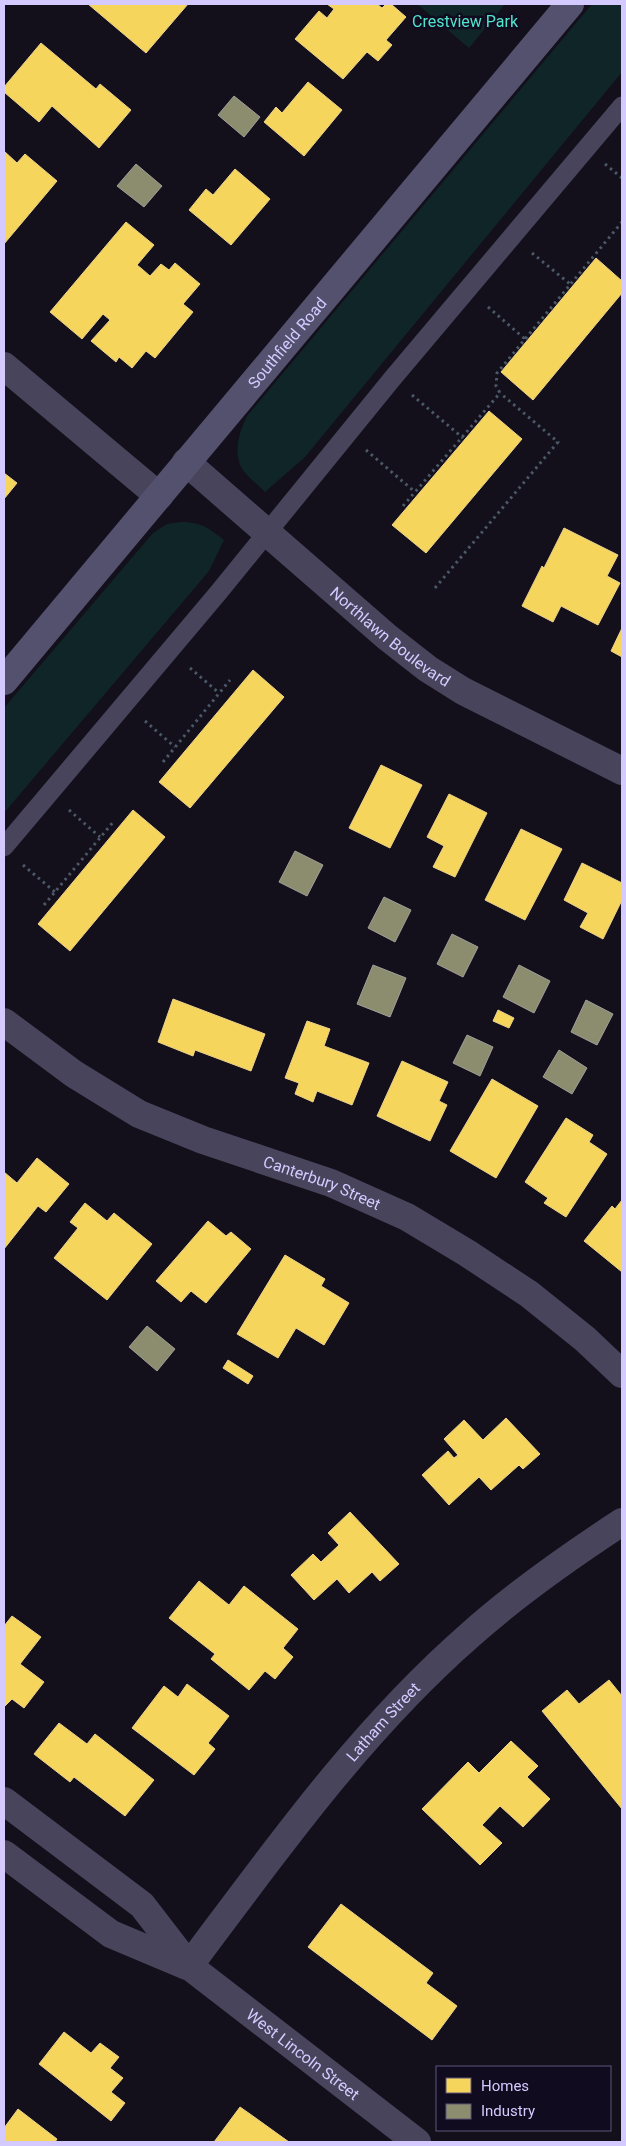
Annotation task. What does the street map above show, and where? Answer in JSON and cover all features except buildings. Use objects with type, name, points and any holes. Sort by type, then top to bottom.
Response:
[{"type":"main road","name":"Southfield Road","points":[[4,681],[570,4]]},
{"type":"street","points":[[4,366],[159,496]]},
{"type":"street","name":"Northlawn Boulevard","points":[[186,462],[266,534],[386,637],[428,669],[464,691],[622,771]]},
{"type":"street","name":"Canterbury Street","points":[[4,1022],[74,1074],[139,1114],[203,1140],[331,1183],[407,1217],[467,1252],[528,1294],[585,1339],[622,1374]]},
{"type":"street","name":"Latham Street","points":[[189,1966],[333,1779],[373,1732],[419,1683],[470,1634],[586,1545],[622,1522]]},
{"type":"street","name":"West Lincoln Street","points":[[4,1801],[142,1905],[189,1966],[417,2142]]},
{"type":"street","name":"West Lincoln Street","points":[[4,1854],[110,1934],[189,1966]]},
{"type":"lane","points":[[4,847],[266,534],[467,289],[622,106]]},
{"type":"path","points":[[435,588],[558,442],[500,393],[496,386],[497,373],[622,222]]},
{"type":"path","points":[[512,237],[570,284]]},
{"type":"path","points":[[467,289],[525,339]]},
{"type":"path","points":[[392,379],[463,438]]},
{"type":"path","points":[[403,506],[500,393]]},
{"type":"path","points":[[348,434],[415,492]]},
{"type":"path","points":[[188,667],[220,694]]},
{"type":"path","points":[[162,762],[230,680]]},
{"type":"path","points":[[139,716],[175,747]]},
{"type":"path","points":[[64,806],[100,837]]},
{"type":"path","points":[[44,905],[114,821]]},
{"type":"path","points":[[17,860],[55,892]]},
{"type":"green space","name":"Crestview Park","points":[[417,4],[505,4],[469,48]]},
{"type":"green space","points":[[592,4],[622,4],[622,72],[305,457],[265,492],[246,474],[239,462],[239,438],[247,416]]},
{"type":"green space","points":[[181,522],[204,526],[224,540],[209,571],[4,813],[4,708],[153,533],[167,524]]}]
